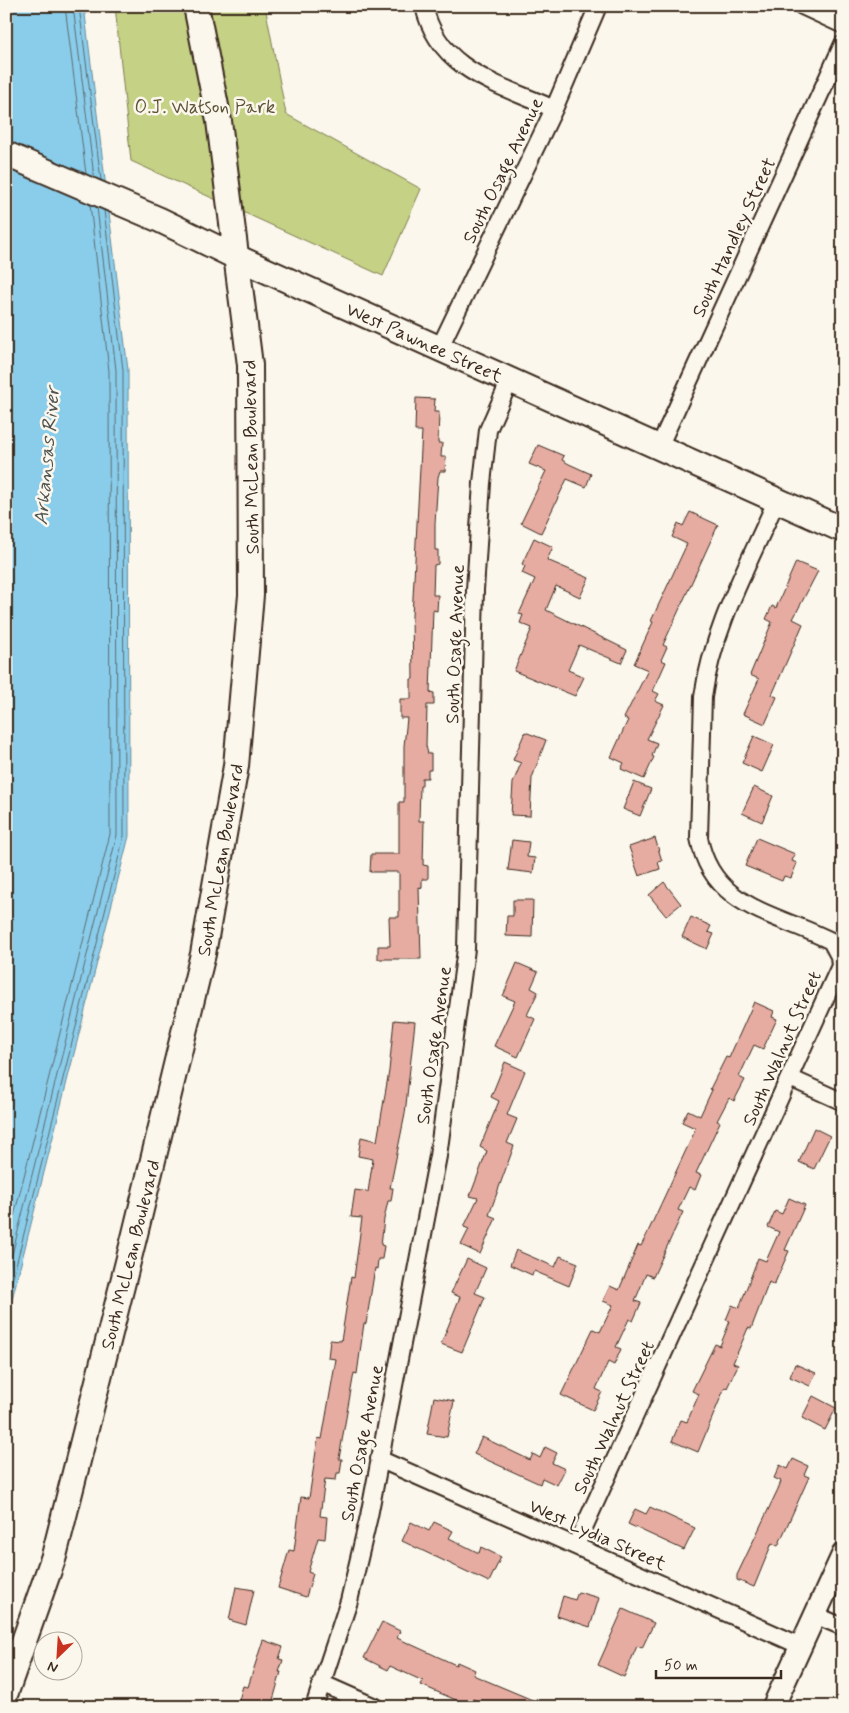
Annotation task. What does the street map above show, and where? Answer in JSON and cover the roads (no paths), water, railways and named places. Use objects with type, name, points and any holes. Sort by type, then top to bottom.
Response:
[{"type":"main road","name":"South McLean Boulevard","points":[[6,1692],[54,1556],[135,1234],[203,954],[236,766],[251,595],[250,365],[219,121],[196,6]]},
{"type":"main road","name":"West Pawnee Street","points":[[6,154],[160,220],[236,258],[843,530]]},
{"type":"street","points":[[424,6],[432,33],[447,53],[465,68],[554,109]]},
{"type":"street","name":"South Osage Avenue","points":[[439,349],[554,109],[598,6]]},
{"type":"street","points":[[802,6],[843,25]]},
{"type":"street","name":"South Handley Street","points":[[659,447],[843,44]]},
{"type":"street","name":"South Osage Avenue","points":[[314,1707],[348,1601],[368,1516],[438,1156],[466,949],[475,590],[482,483],[488,430],[510,380]]},
{"type":"street","name":"South Walnut Street","points":[[576,1545],[840,966],[836,947],[824,938],[730,894],[711,874],[703,856],[699,838],[703,697],[706,678],[716,640],[776,499]]},
{"type":"street","points":[[790,1078],[843,1102]]},
{"type":"street","name":"West Lydia Street","points":[[379,1459],[801,1646]]},
{"type":"street","points":[[773,1707],[843,1554]]},
{"type":"street","points":[[815,1615],[843,1627]]},
{"type":"street","points":[[321,1683],[375,1707]]},
{"type":"water","name":"Arkansas River","points":[[6,6],[84,6],[128,370],[129,836],[6,1323]]},
{"type":"park label","name":"O.J. Watson Park","points":[[205,106]]}]
